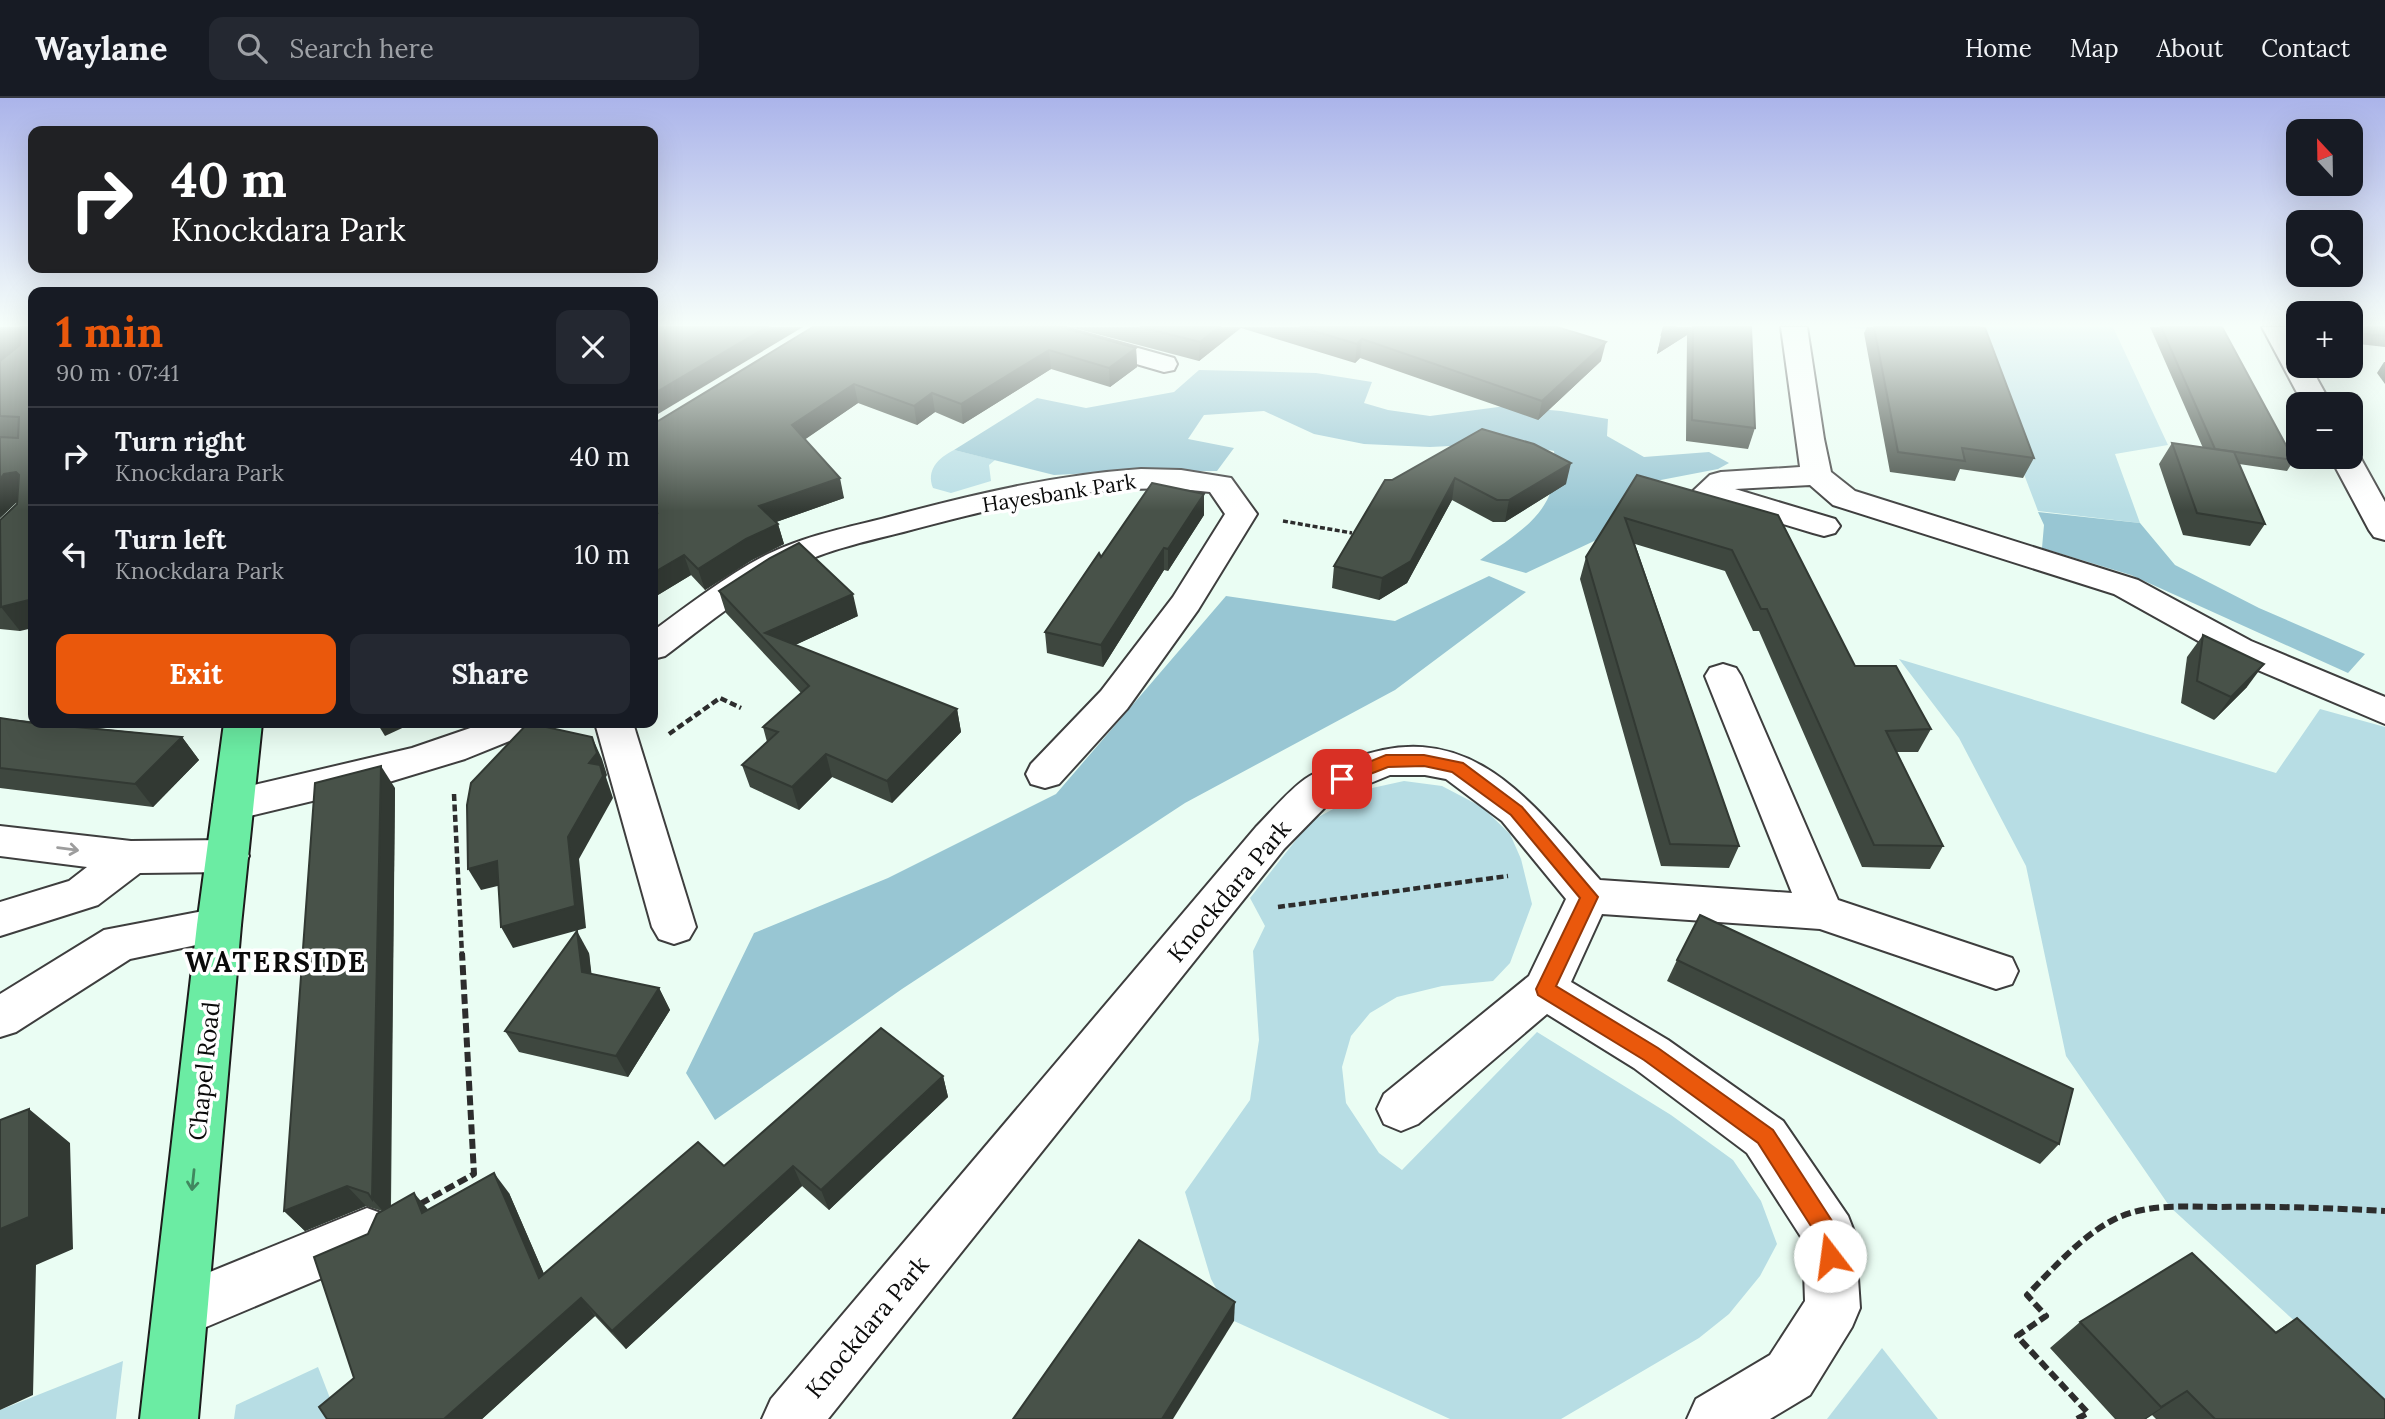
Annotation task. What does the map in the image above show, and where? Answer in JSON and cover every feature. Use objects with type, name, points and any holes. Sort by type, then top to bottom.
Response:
[{"type":"main road","name":"Chapel Road","points":[[169,1419],[219,925],[242,728]]},
{"type":"street","points":[[1802,389],[1817,475],[1844,498],[2126,587],[2239,649],[2385,711]]},
{"type":"street","points":[[2352,469],[2385,530]]},
{"type":"street","points":[[1817,475],[1721,481],[1708,491],[1824,526]]},
{"type":"street","name":"Hayesbank Park","points":[[658,644],[735,589],[781,561],[837,540],[946,512],[1031,493],[1119,480],[1185,477],[1220,484],[1241,514]]},
{"type":"street","points":[[1045,774],[1114,700],[1186,603],[1241,514]]},
{"type":"street","points":[[1724,676],[1821,912]]},
{"type":"street","points":[[233,805],[432,755],[508,728]]},
{"type":"street","points":[[616,728],[674,927]]},
{"type":"street","name":"Knockdara Park","points":[[791,1419],[1270,838],[1321,788],[1386,761],[1424,761],[1457,767],[1516,811],[1577,882]]},
{"type":"street","points":[[0,841],[131,856],[228,856]]},
{"type":"street","points":[[0,919],[83,893],[131,856]]},
{"type":"street","points":[[1401,1109],[1545,989],[1577,882],[1821,912],[1996,971]]},
{"type":"street","points":[[0,1018],[120,943],[219,925]]},
{"type":"street","points":[[1545,989],[1651,1054],[1765,1137],[1829,1234],[1833,1308],[1790,1375],[1716,1419]]},
{"type":"street","points":[[180,1311],[367,1233]]},
{"type":"path","points":[[1241,514],[1352,533]]},
{"type":"path","points":[[627,763],[720,698],[741,708]]},
{"type":"path","points":[[367,1233],[474,1174],[453,774],[432,755]]},
{"type":"path","points":[[1206,917],[1577,882]]},
{"type":"path","points":[[2077,1419],[2088,1413],[2017,1336],[2046,1316],[2027,1295],[2090,1234],[2117,1218],[2170,1207],[2296,1206],[2385,1211]]},
{"type":"shaded area","points":[[1178,389],[1369,389],[1364,403],[1388,410],[1430,416],[1506,406],[1561,411],[1608,419],[1607,436],[1644,457],[1709,452],[1729,463],[1718,469],[1640,484],[1607,535],[1526,573],[1480,560],[1524,528],[1545,504],[1552,489],[1554,451],[1511,443],[1430,447],[1364,444],[1314,434],[1264,411],[1204,415],[1188,439],[1234,448],[1217,471],[1054,475],[954,450],[1037,398],[1086,408],[1174,392]]},
{"type":"shaded area","points":[[1991,389],[2142,389],[2168,445],[2115,454],[2140,523],[2038,511]]},
{"type":"shaded area","points":[[954,450],[995,460],[989,465],[991,481],[951,493],[933,488],[932,470],[943,457]]},
{"type":"shaded area","points":[[2038,512],[2140,523],[2175,565],[2259,608],[2365,654],[2348,673],[2131,575],[2042,548],[2044,525]]},
{"type":"shaded area","points":[[1489,576],[1526,592],[1395,690],[1185,803],[902,989],[715,1120],[686,1073],[754,933],[888,878],[1056,794],[1226,596],[1395,621]]},
{"type":"shaded area","points":[[1899,659],[2276,773],[2320,709],[2385,727],[2385,1404],[2170,1207],[2066,1056],[2026,866],[1959,738]]},
{"type":"shaded area","points":[[1404,781],[1442,786],[1482,807],[1510,834],[1521,859],[1532,904],[1510,963],[1493,981],[1442,986],[1397,997],[1370,1013],[1351,1036],[1342,1067],[1346,1103],[1379,1153],[1402,1170],[1537,1032],[1671,1115],[1733,1160],[1761,1201],[1777,1244],[1760,1276],[1729,1314],[1699,1338],[1561,1419],[1450,1419],[1234,1321],[1211,1279],[1185,1192],[1250,1100],[1259,1040],[1253,951],[1265,926],[1250,898],[1311,821],[1372,788]]},
{"type":"shaded area","points":[[1882,1348],[1938,1419],[1827,1419]]},
{"type":"shaded area","points":[[123,1361],[116,1419],[0,1419],[0,1410]]},
{"type":"shaded area","points":[[318,1367],[338,1419],[234,1419],[236,1405]]},
{"type":"building","points":[[0,389],[28,389],[28,600],[1,607],[0,520],[17,504],[19,475],[16,472],[4,474],[0,479],[0,437],[18,438],[19,417],[0,416]]},
{"type":"building","points":[[711,389],[847,389],[792,425],[840,478],[759,506],[778,524],[746,539],[698,569],[684,555],[658,570],[658,421]]},
{"type":"building","points":[[867,389],[986,389],[961,404],[932,393],[914,406]]},
{"type":"building","points":[[1506,389],[1555,389],[1542,401]]},
{"type":"building","points":[[1692,389],[1753,389],[1755,428],[1692,420]]},
{"type":"building","points":[[1886,389],[2008,389],[2034,458],[1962,448],[1965,461],[1898,452]]},
{"type":"building","points":[[2188,389],[2255,389],[2286,445],[2286,459],[2215,449]]},
{"type":"building","points":[[1482,429],[1534,444],[1571,463],[1509,500],[1497,500],[1455,478],[1411,561],[1382,578],[1334,566],[1385,480],[1392,480]]},
{"type":"building","points":[[2172,443],[2234,452],[2265,524],[2197,513]]},
{"type":"building","points":[[1637,475],[1778,515],[1855,666],[1896,666],[1931,729],[1886,731],[1943,846],[1874,845],[1767,609],[1761,609],[1732,550],[1625,518],[1739,846],[1670,844],[1586,557]]},
{"type":"building","points":[[1152,483],[1204,494],[1168,549],[1164,548],[1101,645],[1045,632],[1099,553],[1101,557]]},
{"type":"building","points":[[799,543],[853,594],[765,633],[957,709],[887,781],[826,754],[792,787],[742,765],[778,732],[763,727],[809,686],[719,591]]},
{"type":"building","points":[[2203,635],[2264,664],[2231,697],[2197,681]]},
{"type":"building","points":[[0,718],[28,722],[28,728],[86,728],[182,737],[135,784],[0,768]]},
{"type":"building","points":[[523,728],[551,728],[592,737],[597,753],[589,763],[600,765],[603,776],[568,837],[575,906],[501,927],[497,861],[468,869],[467,805],[471,783]]},
{"type":"building","points":[[381,766],[372,1199],[368,1193],[347,1186],[284,1211],[315,783]]},
{"type":"building","points":[[1700,915],[2073,1089],[2059,1144],[1677,960]]},
{"type":"building","points":[[577,931],[582,972],[659,988],[616,1056],[505,1031]]},
{"type":"building","points":[[881,1028],[943,1076],[821,1190],[793,1166],[612,1331],[581,1298],[444,1419],[327,1419],[319,1407],[354,1378],[314,1257],[368,1234],[377,1214],[414,1193],[422,1213],[494,1173],[539,1278],[698,1142],[724,1166]]},
{"type":"building","points":[[29,1109],[29,1217],[0,1229],[0,1120]]},
{"type":"building","points":[[1139,1240],[1235,1302],[1162,1419],[1013,1419]]},
{"type":"building","points":[[2192,1253],[2276,1333],[2297,1318],[2385,1400],[2385,1419],[2215,1419],[2187,1391],[2161,1407],[2080,1322]]},
{"type":"district","name":"WATERSIDE","points":[[276,962]]},
{"type":"route","points":[[1342,779],[1386,761],[1424,761],[1457,767],[1516,811],[1589,897],[1545,989],[1651,1054],[1765,1137],[1829,1234],[1830,1256]]}]
